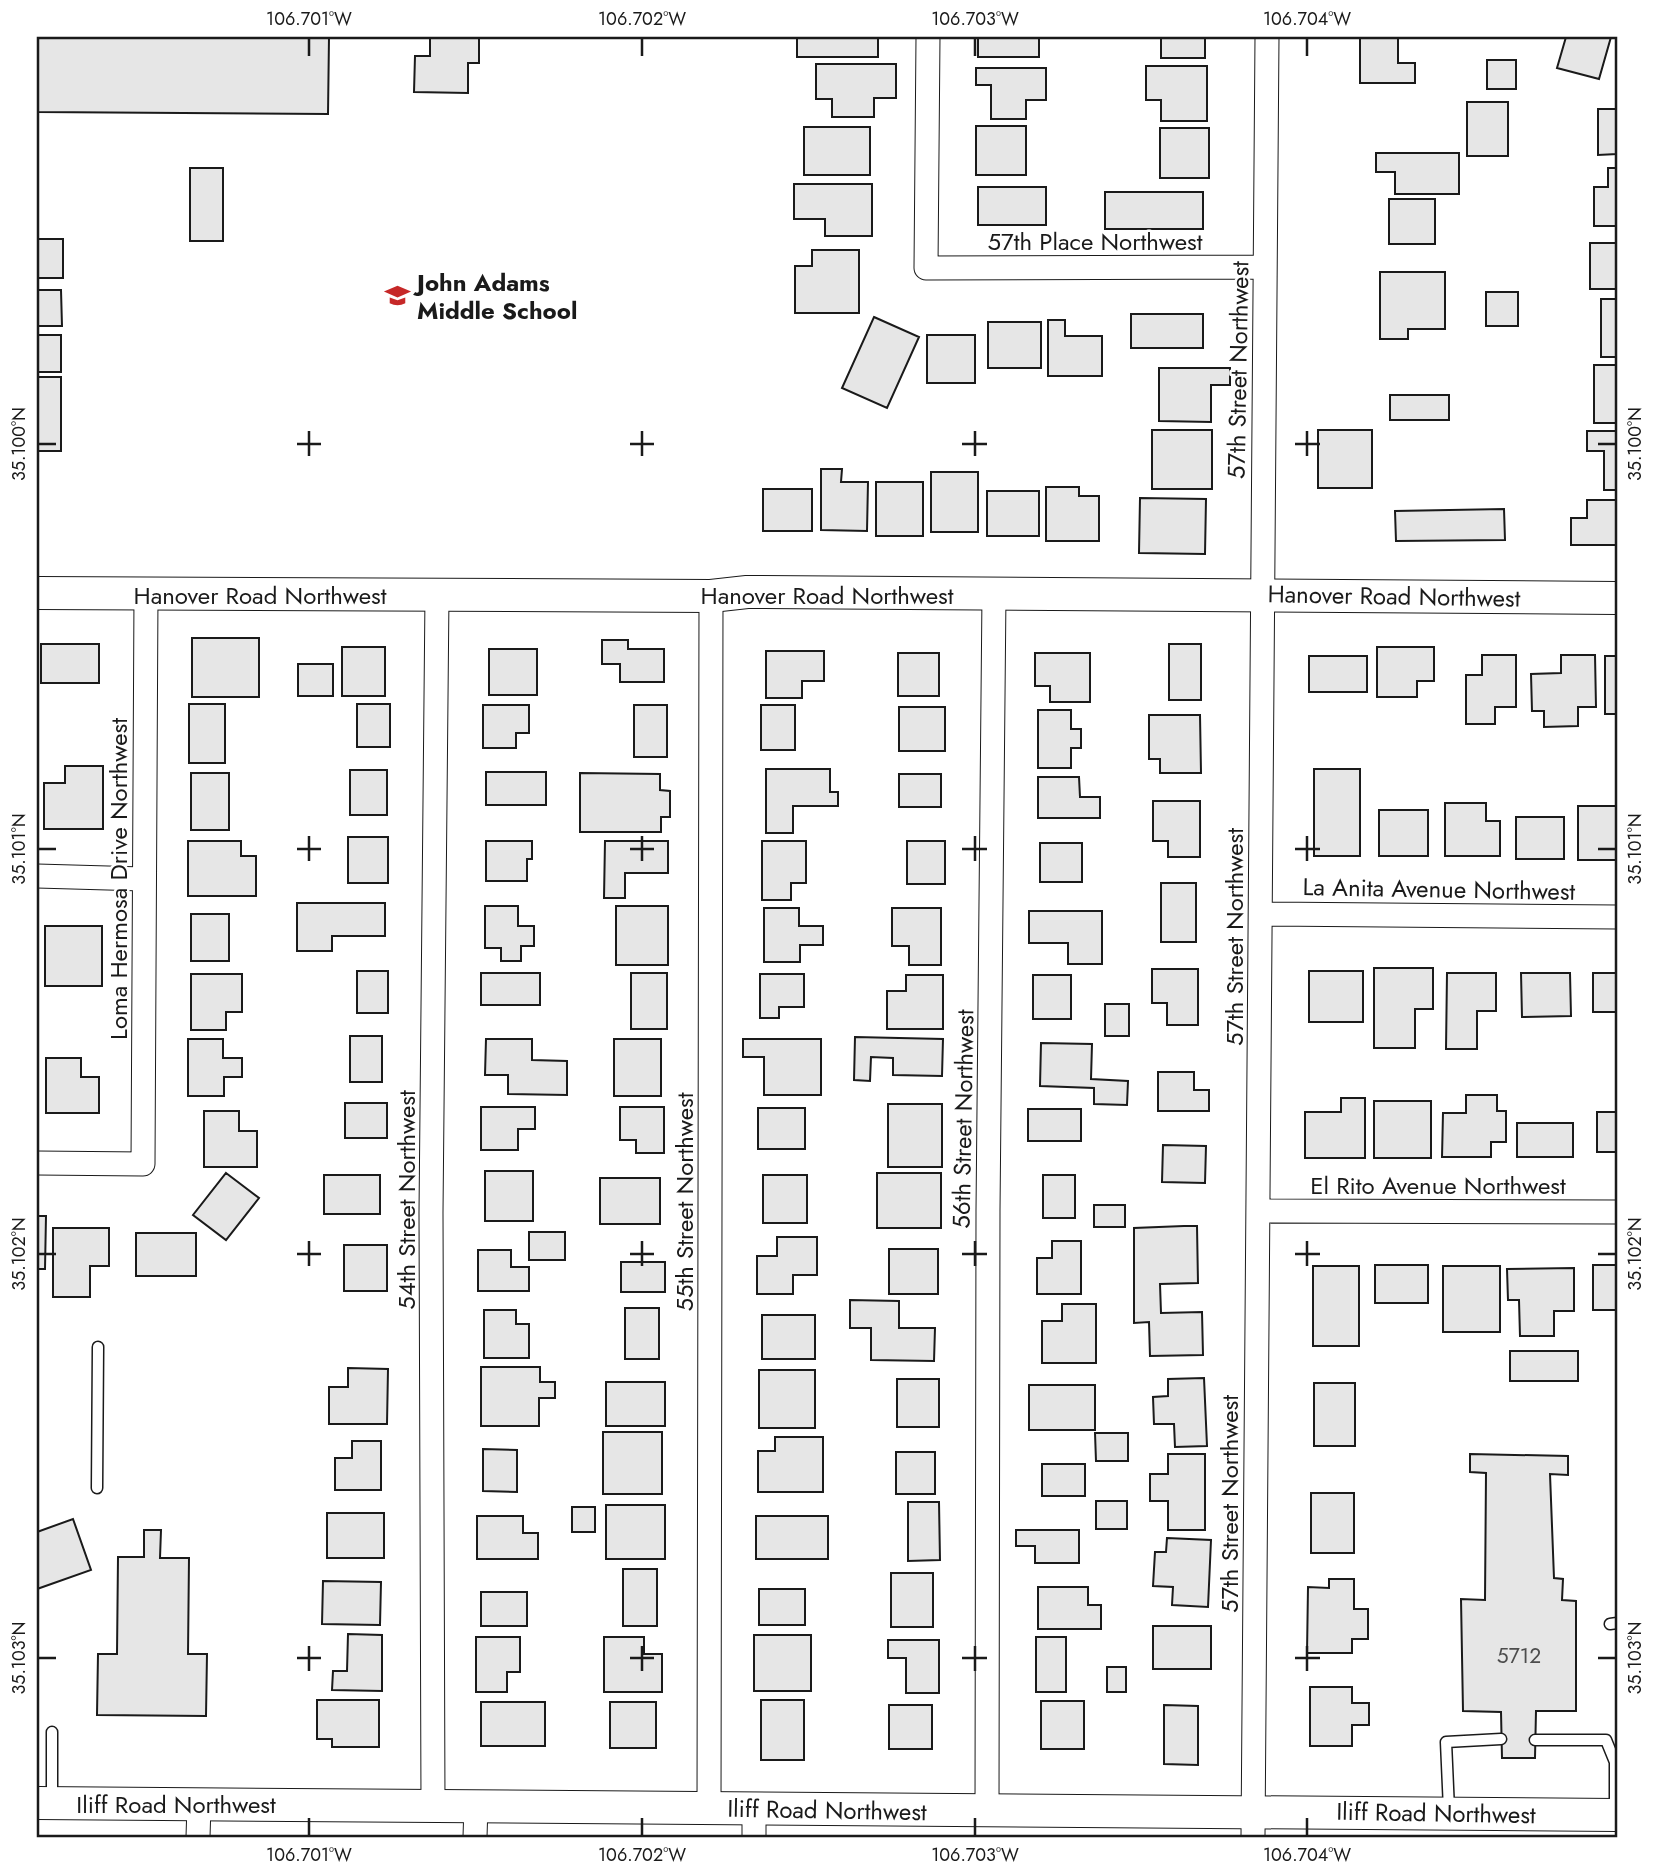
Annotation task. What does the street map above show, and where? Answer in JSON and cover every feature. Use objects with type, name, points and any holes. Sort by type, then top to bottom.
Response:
[{"type":"street","name":"57th Place Northwest","points":[[928,37],[926,268],[1265,267]]},
{"type":"street","name":"57th Street Northwest","points":[[1253,1824],[1266,37]]},
{"type":"street","name":"Hanover Road Northwest","points":[[37,593],[711,596],[747,592],[1617,598]]},
{"type":"street","name":"Loma Hermosa Drive Northwest","points":[[37,1163],[143,1164],[146,594]]},
{"type":"street","name":"56th Street Northwest","points":[[987,1811],[988,1211],[994,594]]},
{"type":"street","name":"54th Street Northwest","points":[[433,1805],[431,1213],[437,595]]},
{"type":"street","name":"55th Street Northwest","points":[[709,1808],[711,596]]},
{"type":"street","points":[[37,876],[143,879]]},
{"type":"street","name":"La Anita Avenue Northwest","points":[[1261,914],[1617,917]]},
{"type":"street","name":"El Rito Avenue Northwest","points":[[1258,1211],[1617,1212]]},
{"type":"street","name":"Iliff Road Northwest","points":[[44,1803],[709,1808],[754,1823],[987,1811],[1253,1824],[1449,1813],[1600,1817]]},
{"type":"street","points":[[198,1837],[199,1805]]},
{"type":"street","points":[[475,1837],[476,1805]]},
{"type":"lane","points":[[97,1488],[98,1347]]},
{"type":"lane","points":[[44,1803],[52,1732]]},
{"type":"lane","points":[[1449,1813],[1446,1742],[1502,1739]]},
{"type":"lane","points":[[1535,1740],[1606,1740],[1615,1762],[1600,1817]]},
{"type":"building","points":[[37,37],[329,37],[328,114],[37,112]]},
{"type":"building","points":[[430,37],[479,37],[479,63],[468,63],[468,93],[414,92],[415,56],[430,56]]},
{"type":"building","points":[[797,37],[878,37],[878,57],[797,57]]},
{"type":"building","points":[[978,37],[1039,37],[1039,57],[978,57]]},
{"type":"building","points":[[1161,37],[1205,37],[1205,58],[1161,58]]},
{"type":"building","points":[[1360,37],[1398,37],[1398,63],[1415,63],[1415,83],[1360,83]]},
{"type":"building","points":[[1566,37],[1611,37],[1599,79],[1557,68]]},
{"type":"building","points":[[1487,60],[1516,60],[1516,89],[1487,89]]},
{"type":"building","points":[[816,64],[896,64],[896,98],[874,98],[874,117],[832,117],[832,99],[816,99]]},
{"type":"building","points":[[1146,66],[1207,66],[1207,121],[1161,121],[1161,100],[1146,100]]},
{"type":"building","points":[[976,68],[1046,68],[1046,100],[1026,100],[1026,119],[991,119],[991,85],[976,85]]},
{"type":"building","points":[[1467,102],[1508,102],[1508,156],[1467,156]]},
{"type":"building","points":[[1598,109],[1617,109],[1617,154],[1598,155]]},
{"type":"building","points":[[976,126],[1026,126],[1026,175],[976,175]]},
{"type":"building","points":[[804,127],[870,127],[870,175],[804,175]]},
{"type":"building","points":[[1160,128],[1209,128],[1209,178],[1160,178]]},
{"type":"building","points":[[1376,153],[1459,153],[1459,194],[1395,194],[1395,172],[1376,172]]},
{"type":"building","points":[[190,168],[223,168],[223,241],[190,241]]},
{"type":"building","points":[[1608,168],[1617,168],[1617,226],[1594,226],[1594,187],[1608,187]]},
{"type":"building","points":[[794,184],[872,184],[872,236],[825,236],[825,219],[794,219]]},
{"type":"building","points":[[978,187],[1046,187],[1046,225],[978,225]]},
{"type":"building","points":[[1105,192],[1203,192],[1203,229],[1105,229]]},
{"type":"building","points":[[1389,199],[1435,199],[1435,244],[1389,244]]},
{"type":"building","points":[[37,239],[63,239],[63,278],[37,278]]},
{"type":"building","points":[[1590,243],[1617,243],[1617,289],[1590,289]]},
{"type":"building","points":[[812,250],[859,250],[859,313],[795,313],[795,266],[812,266]]},
{"type":"building","points":[[1380,272],[1445,272],[1445,329],[1408,329],[1408,339],[1380,339]]},
{"type":"building","points":[[37,290],[61,290],[62,326],[37,326]]},
{"type":"building","points":[[1486,292],[1518,292],[1518,326],[1486,326]]},
{"type":"building","points":[[1601,299],[1617,299],[1617,357],[1601,357]]},
{"type":"building","points":[[1131,314],[1203,314],[1203,348],[1131,348]]},
{"type":"building","points":[[874,317],[919,337],[887,408],[842,388]]},
{"type":"building","points":[[1048,320],[1065,320],[1065,336],[1102,336],[1102,376],[1048,376]]},
{"type":"building","points":[[988,322],[1041,322],[1041,368],[988,368]]},
{"type":"building","points":[[37,335],[61,335],[61,372],[37,372]]},
{"type":"building","points":[[927,335],[975,335],[975,383],[927,383]]},
{"type":"building","points":[[1594,365],[1617,365],[1617,423],[1594,423]]},
{"type":"building","points":[[1159,368],[1230,368],[1230,385],[1211,385],[1211,422],[1159,421]]},
{"type":"building","points":[[37,377],[61,377],[61,451],[37,451]]},
{"type":"building","points":[[1390,395],[1449,395],[1449,420],[1390,420]]},
{"type":"building","points":[[1152,430],[1212,430],[1212,489],[1152,489]]},
{"type":"building","points":[[1318,430],[1372,430],[1372,488],[1318,488]]},
{"type":"building","points":[[1587,431],[1617,431],[1617,490],[1604,490],[1604,451],[1587,451]]},
{"type":"building","points":[[821,469],[842,469],[841,482],[868,482],[867,531],[821,530]]},
{"type":"building","points":[[931,472],[978,472],[978,532],[931,532]]},
{"type":"building","points":[[876,482],[923,482],[923,536],[876,536]]},
{"type":"building","points":[[1046,487],[1079,487],[1079,496],[1099,496],[1099,541],[1046,541]]},
{"type":"building","points":[[763,489],[812,489],[812,531],[763,531]]},
{"type":"building","points":[[987,491],[1039,491],[1039,536],[987,536]]},
{"type":"building","points":[[1140,498],[1206,499],[1205,554],[1139,553]]},
{"type":"building","points":[[1587,500],[1617,500],[1617,545],[1571,545],[1571,518],[1587,518]]},
{"type":"building","points":[[1504,509],[1505,540],[1396,541],[1395,511]]},
{"type":"building","points":[[192,638],[259,638],[259,697],[192,697]]},
{"type":"building","points":[[602,640],[628,640],[628,649],[664,649],[664,682],[620,682],[620,664],[602,664]]},
{"type":"building","points":[[41,644],[99,644],[99,683],[41,683]]},
{"type":"building","points":[[1169,644],[1201,644],[1201,700],[1169,700]]},
{"type":"building","points":[[342,647],[385,647],[385,696],[342,696]]},
{"type":"building","points":[[1377,647],[1434,647],[1434,681],[1417,681],[1417,697],[1377,697]]},
{"type":"building","points":[[489,649],[537,649],[537,695],[489,695]]},
{"type":"building","points":[[766,651],[824,651],[824,681],[802,681],[802,698],[766,698]]},
{"type":"building","points":[[898,653],[939,653],[939,696],[898,696]]},
{"type":"building","points":[[1035,653],[1090,653],[1090,702],[1050,702],[1050,686],[1035,686]]},
{"type":"building","points":[[1482,655],[1516,655],[1516,707],[1495,707],[1495,724],[1466,724],[1466,675],[1482,675]]},
{"type":"building","points":[[1561,655],[1595,655],[1596,707],[1578,707],[1578,726],[1544,727],[1544,711],[1532,711],[1531,674],[1561,673]]},
{"type":"building","points":[[1309,656],[1367,656],[1367,692],[1309,692]]},
{"type":"building","points":[[1605,656],[1617,656],[1617,714],[1605,714]]},
{"type":"building","points":[[298,664],[333,664],[333,696],[298,696]]},
{"type":"building","points":[[189,704],[225,704],[225,763],[189,763]]},
{"type":"building","points":[[357,704],[390,704],[390,747],[357,747]]},
{"type":"building","points":[[483,705],[529,705],[529,733],[516,733],[516,748],[483,748]]},
{"type":"building","points":[[634,705],[667,705],[667,757],[634,757]]},
{"type":"building","points":[[761,705],[795,705],[795,750],[761,750]]},
{"type":"building","points":[[899,707],[945,707],[945,751],[899,751]]},
{"type":"building","points":[[1038,710],[1071,710],[1071,729],[1081,729],[1081,748],[1071,748],[1071,768],[1038,768]]},
{"type":"building","points":[[1149,715],[1200,715],[1201,773],[1160,773],[1160,759],[1149,759]]},
{"type":"building","points":[[65,766],[103,766],[103,829],[44,829],[44,783],[65,783]]},
{"type":"building","points":[[766,769],[830,769],[830,792],[838,792],[838,806],[793,806],[793,833],[766,833]]},
{"type":"building","points":[[1314,769],[1360,769],[1360,856],[1314,856]]},
{"type":"building","points":[[350,770],[387,770],[387,815],[350,815]]},
{"type":"building","points":[[486,772],[546,772],[546,805],[486,805]]},
{"type":"building","points":[[191,773],[229,773],[229,830],[191,830]]},
{"type":"building","points":[[580,773],[660,774],[660,790],[670,791],[670,817],[661,817],[661,832],[580,832]]},
{"type":"building","points":[[899,774],[941,774],[941,807],[899,807]]},
{"type":"building","points":[[1038,777],[1079,777],[1080,797],[1100,797],[1100,818],[1038,818]]},
{"type":"building","points":[[1153,801],[1200,801],[1200,857],[1168,857],[1168,841],[1153,841]]},
{"type":"building","points":[[1445,803],[1486,803],[1486,821],[1500,821],[1500,856],[1445,856]]},
{"type":"building","points":[[1578,806],[1617,806],[1617,860],[1578,860]]},
{"type":"building","points":[[1379,810],[1428,810],[1428,856],[1379,856]]},
{"type":"building","points":[[1516,817],[1564,817],[1564,859],[1516,859]]},
{"type":"building","points":[[348,837],[388,837],[388,883],[348,883]]},
{"type":"building","points":[[188,841],[241,841],[241,856],[256,856],[256,896],[188,896]]},
{"type":"building","points":[[486,841],[532,841],[532,859],[527,859],[527,881],[486,881]]},
{"type":"building","points":[[605,841],[668,841],[668,873],[625,873],[625,898],[604,898]]},
{"type":"building","points":[[762,841],[806,841],[806,883],[791,883],[791,900],[762,900]]},
{"type":"building","points":[[907,841],[945,841],[945,884],[907,884]]},
{"type":"building","points":[[1040,843],[1082,843],[1082,882],[1040,882]]},
{"type":"building","points":[[1161,883],[1196,883],[1196,942],[1161,942]]},
{"type":"building","points":[[297,903],[385,903],[385,936],[332,936],[332,951],[297,951]]},
{"type":"building","points":[[485,906],[518,906],[518,926],[534,926],[534,946],[521,946],[521,961],[501,961],[501,948],[485,948]]},
{"type":"building","points":[[616,906],[668,906],[668,965],[616,965]]},
{"type":"building","points":[[764,908],[799,908],[799,926],[823,926],[823,945],[800,945],[800,962],[764,962]]},
{"type":"building","points":[[892,908],[941,908],[941,965],[909,965],[909,946],[892,946]]},
{"type":"building","points":[[1029,911],[1102,911],[1102,964],[1068,964],[1068,943],[1029,943]]},
{"type":"building","points":[[191,914],[229,914],[229,961],[191,961]]},
{"type":"building","points":[[45,926],[102,926],[102,986],[45,986]]},
{"type":"building","points":[[1374,968],[1433,968],[1433,1009],[1415,1009],[1415,1048],[1374,1048]]},
{"type":"building","points":[[1152,969],[1198,969],[1198,1025],[1167,1025],[1167,1003],[1152,1003]]},
{"type":"building","points":[[357,971],[388,971],[388,1013],[357,1013]]},
{"type":"building","points":[[1309,971],[1363,971],[1363,1022],[1309,1022]]},
{"type":"building","points":[[481,973],[540,973],[540,1005],[481,1005]]},
{"type":"building","points":[[631,973],[667,973],[667,1029],[631,1029]]},
{"type":"building","points":[[1447,973],[1496,973],[1496,1011],[1477,1011],[1477,1049],[1446,1049]]},
{"type":"building","points":[[1521,973],[1570,973],[1571,1016],[1522,1017]]},
{"type":"building","points":[[1593,973],[1617,973],[1617,1012],[1593,1012]]},
{"type":"building","points":[[191,974],[242,974],[242,1012],[226,1012],[226,1030],[191,1030]]},
{"type":"building","points":[[760,974],[804,974],[804,1007],[779,1007],[779,1018],[760,1018]]},
{"type":"building","points":[[906,975],[943,975],[943,1029],[887,1029],[887,991],[906,991]]},
{"type":"building","points":[[1033,975],[1071,975],[1071,1019],[1033,1019]]},
{"type":"building","points":[[1105,1004],[1129,1004],[1129,1036],[1105,1036]]},
{"type":"building","points":[[350,1036],[382,1036],[382,1082],[350,1082]]},
{"type":"building","points":[[855,1037],[943,1039],[942,1076],[893,1075],[893,1058],[871,1057],[870,1081],[854,1080]]},
{"type":"building","points":[[188,1039],[223,1039],[223,1058],[242,1058],[242,1077],[224,1077],[224,1096],[188,1096]]},
{"type":"building","points":[[486,1039],[532,1039],[532,1060],[567,1061],[567,1095],[508,1094],[508,1075],[485,1075]]},
{"type":"building","points":[[614,1039],[661,1039],[661,1096],[614,1096]]},
{"type":"building","points":[[743,1039],[821,1039],[821,1095],[764,1095],[764,1057],[743,1057]]},
{"type":"building","points":[[1041,1043],[1092,1044],[1091,1079],[1128,1081],[1127,1105],[1094,1104],[1094,1088],[1040,1086]]},
{"type":"building","points":[[46,1058],[81,1058],[81,1077],[99,1077],[99,1113],[46,1113]]},
{"type":"building","points":[[1158,1072],[1194,1072],[1194,1090],[1209,1090],[1209,1111],[1158,1111]]},
{"type":"building","points":[[1466,1095],[1497,1095],[1497,1111],[1506,1111],[1506,1142],[1491,1142],[1491,1157],[1442,1157],[1443,1113],[1466,1113]]},
{"type":"building","points":[[1341,1098],[1365,1098],[1365,1158],[1305,1158],[1305,1112],[1341,1112]]},
{"type":"building","points":[[1374,1101],[1431,1101],[1431,1158],[1374,1158]]},
{"type":"building","points":[[345,1103],[387,1103],[387,1138],[345,1138]]},
{"type":"building","points":[[888,1104],[942,1104],[942,1167],[888,1167]]},
{"type":"building","points":[[481,1107],[535,1107],[535,1129],[518,1129],[518,1150],[481,1150]]},
{"type":"building","points":[[620,1107],[664,1107],[664,1153],[636,1153],[636,1140],[620,1140]]},
{"type":"building","points":[[758,1108],[805,1108],[805,1149],[758,1149]]},
{"type":"building","points":[[1028,1109],[1081,1109],[1081,1141],[1028,1141]]},
{"type":"building","points":[[204,1111],[239,1111],[239,1131],[257,1131],[257,1167],[204,1167]]},
{"type":"building","points":[[1597,1112],[1617,1112],[1617,1152],[1597,1152]]},
{"type":"building","points":[[1517,1123],[1573,1123],[1573,1157],[1517,1157]]},
{"type":"building","points":[[1163,1145],[1206,1146],[1205,1183],[1162,1182]]},
{"type":"building","points":[[485,1171],[533,1171],[533,1221],[485,1221]]},
{"type":"building","points":[[226,1173],[259,1198],[226,1240],[193,1215]]},
{"type":"building","points":[[877,1173],[941,1173],[941,1228],[877,1228]]},
{"type":"building","points":[[324,1175],[380,1175],[380,1214],[324,1214]]},
{"type":"building","points":[[763,1175],[807,1175],[807,1223],[763,1223]]},
{"type":"building","points":[[1043,1175],[1075,1175],[1075,1218],[1043,1218]]},
{"type":"building","points":[[600,1178],[660,1178],[660,1224],[600,1224]]},
{"type":"building","points":[[1094,1205],[1125,1205],[1125,1227],[1094,1227]]},
{"type":"building","points":[[37,1216],[46,1216],[45,1269],[37,1269]]},
{"type":"building","points":[[1197,1226],[1198,1283],[1160,1284],[1161,1313],[1202,1312],[1203,1355],[1150,1356],[1149,1322],[1134,1323],[1134,1228]]},
{"type":"building","points":[[53,1228],[109,1228],[109,1266],[90,1266],[90,1297],[53,1297]]},
{"type":"building","points":[[529,1232],[565,1232],[565,1260],[529,1260]]},
{"type":"building","points":[[136,1233],[196,1233],[196,1276],[136,1276]]},
{"type":"building","points":[[777,1237],[817,1237],[817,1275],[793,1275],[793,1294],[757,1294],[757,1256],[777,1256]]},
{"type":"building","points":[[1052,1241],[1081,1241],[1081,1294],[1037,1294],[1037,1258],[1052,1258]]},
{"type":"building","points":[[344,1245],[387,1245],[387,1291],[344,1291]]},
{"type":"building","points":[[889,1249],[938,1249],[938,1294],[889,1294]]},
{"type":"building","points":[[478,1250],[511,1250],[511,1267],[529,1267],[529,1291],[478,1291]]},
{"type":"building","points":[[621,1262],[665,1262],[665,1292],[621,1292]]},
{"type":"building","points":[[1375,1265],[1428,1265],[1428,1303],[1375,1303]]},
{"type":"building","points":[[1593,1265],[1617,1265],[1617,1310],[1593,1310]]},
{"type":"building","points":[[1313,1266],[1359,1266],[1359,1346],[1313,1346]]},
{"type":"building","points":[[1443,1266],[1500,1266],[1500,1332],[1443,1332]]},
{"type":"building","points":[[1574,1268],[1574,1311],[1554,1311],[1554,1336],[1520,1336],[1519,1300],[1508,1300],[1507,1269]]},
{"type":"building","points":[[850,1300],[899,1301],[899,1328],[935,1328],[934,1361],[871,1360],[871,1328],[850,1328]]},
{"type":"building","points":[[1062,1304],[1096,1304],[1096,1363],[1042,1363],[1042,1321],[1062,1321]]},
{"type":"building","points":[[625,1308],[659,1308],[659,1359],[625,1359]]},
{"type":"building","points":[[484,1310],[516,1310],[516,1324],[529,1324],[529,1358],[484,1358]]},
{"type":"building","points":[[762,1315],[815,1315],[815,1359],[762,1359]]},
{"type":"building","points":[[1510,1351],[1578,1351],[1578,1381],[1510,1381]]},
{"type":"building","points":[[481,1367],[540,1367],[540,1382],[555,1382],[555,1398],[539,1398],[539,1426],[481,1426]]},
{"type":"building","points":[[348,1368],[388,1369],[387,1424],[329,1424],[329,1387],[348,1387]]},
{"type":"building","points":[[759,1370],[815,1370],[815,1428],[759,1428]]},
{"type":"building","points":[[1204,1378],[1207,1446],[1175,1447],[1174,1424],[1154,1424],[1153,1397],[1168,1396],[1168,1379]]},
{"type":"building","points":[[897,1379],[939,1379],[939,1427],[897,1427]]},
{"type":"building","points":[[606,1382],[665,1382],[665,1426],[606,1426]]},
{"type":"building","points":[[1314,1383],[1355,1383],[1355,1446],[1314,1446]]},
{"type":"building","points":[[1029,1385],[1095,1385],[1095,1430],[1029,1430]]},
{"type":"building","points":[[603,1432],[662,1432],[662,1494],[603,1494]]},
{"type":"building","points":[[1095,1433],[1128,1433],[1128,1461],[1096,1461]]},
{"type":"building","points":[[775,1437],[823,1437],[823,1492],[758,1492],[758,1451],[775,1451]]},
{"type":"building","points":[[352,1441],[381,1441],[381,1490],[335,1490],[335,1458],[352,1458]]},
{"type":"building","points":[[483,1449],[517,1450],[517,1492],[483,1491]]},
{"type":"building","points":[[896,1452],[935,1452],[935,1494],[896,1494]]},
{"type":"building","points":[[1168,1454],[1205,1454],[1205,1530],[1168,1530],[1168,1501],[1150,1501],[1150,1474],[1168,1474]]},
{"type":"building","points":[[1470,1454],[1568,1456],[1568,1475],[1550,1474],[1554,1578],[1563,1579],[1562,1600],[1576,1601],[1576,1711],[1536,1711],[1535,1758],[1502,1758],[1501,1712],[1463,1711],[1461,1599],[1485,1600],[1486,1473],[1470,1472]]},
{"type":"building","points":[[1042,1464],[1085,1464],[1085,1496],[1042,1496]]},
{"type":"building","points":[[1311,1493],[1354,1493],[1354,1553],[1311,1553]]},
{"type":"building","points":[[1096,1501],[1127,1501],[1127,1529],[1096,1529]]},
{"type":"building","points":[[908,1502],[939,1502],[940,1560],[908,1561]]},
{"type":"building","points":[[606,1505],[665,1505],[665,1559],[606,1559]]},
{"type":"building","points":[[572,1507],[595,1507],[595,1532],[572,1532]]},
{"type":"building","points":[[327,1513],[384,1513],[384,1558],[327,1558]]},
{"type":"building","points":[[477,1516],[523,1516],[523,1533],[538,1533],[538,1559],[477,1559]]},
{"type":"building","points":[[756,1516],[828,1516],[828,1559],[756,1559]]},
{"type":"building","points":[[73,1519],[91,1570],[37,1589],[37,1532]]},
{"type":"building","points":[[144,1530],[161,1530],[160,1558],[189,1558],[188,1654],[207,1654],[206,1716],[97,1715],[98,1654],[117,1654],[118,1557],[144,1557]]},
{"type":"building","points":[[1016,1530],[1079,1530],[1079,1563],[1035,1563],[1035,1546],[1016,1546]]},
{"type":"building","points":[[1167,1538],[1211,1540],[1208,1607],[1172,1605],[1173,1587],[1153,1586],[1155,1552],[1166,1552]]},
{"type":"building","points":[[623,1569],[657,1569],[657,1626],[623,1626]]},
{"type":"building","points":[[891,1573],[933,1573],[933,1627],[891,1627]]},
{"type":"building","points":[[1329,1579],[1354,1579],[1354,1609],[1368,1609],[1368,1639],[1352,1639],[1352,1653],[1307,1653],[1308,1587],[1329,1588]]},
{"type":"building","points":[[323,1581],[381,1582],[380,1625],[322,1624]]},
{"type":"building","points":[[1038,1587],[1088,1587],[1088,1605],[1101,1605],[1101,1629],[1038,1629]]},
{"type":"building","points":[[759,1589],[805,1589],[805,1625],[759,1625]]},
{"type":"building","points":[[481,1592],[527,1592],[527,1626],[481,1626]]},
{"type":"building","points":[[1153,1626],[1211,1626],[1211,1669],[1153,1669]]},
{"type":"building","points":[[348,1634],[382,1635],[382,1691],[332,1690],[333,1671],[347,1671]]},
{"type":"building","points":[[754,1635],[811,1635],[811,1691],[754,1691]]},
{"type":"building","points":[[476,1637],[520,1637],[520,1672],[507,1672],[507,1692],[476,1692]]},
{"type":"building","points":[[604,1637],[644,1637],[644,1654],[662,1654],[662,1692],[604,1692]]},
{"type":"building","points":[[1036,1637],[1066,1637],[1066,1692],[1036,1692]]},
{"type":"building","points":[[888,1640],[939,1640],[939,1693],[906,1693],[906,1658],[888,1658]]},
{"type":"building","points":[[1107,1667],[1126,1667],[1126,1692],[1107,1692]]},
{"type":"building","points":[[1310,1687],[1352,1687],[1352,1703],[1369,1703],[1369,1725],[1352,1725],[1352,1746],[1310,1746]]},
{"type":"building","points":[[317,1700],[379,1700],[379,1747],[332,1747],[332,1739],[317,1739]]},
{"type":"building","points":[[761,1700],[804,1700],[804,1760],[761,1760]]},
{"type":"building","points":[[1041,1701],[1084,1701],[1084,1749],[1041,1749]]},
{"type":"building","points":[[481,1702],[545,1702],[545,1746],[481,1746]]},
{"type":"building","points":[[610,1702],[656,1702],[656,1748],[610,1748]]},
{"type":"building","points":[[889,1705],[932,1705],[932,1749],[889,1749]]},
{"type":"building","points":[[1164,1705],[1198,1706],[1198,1765],[1164,1764]]},
{"type":"place","name":"John Adams Middle School","points":[[397,296]]}]
